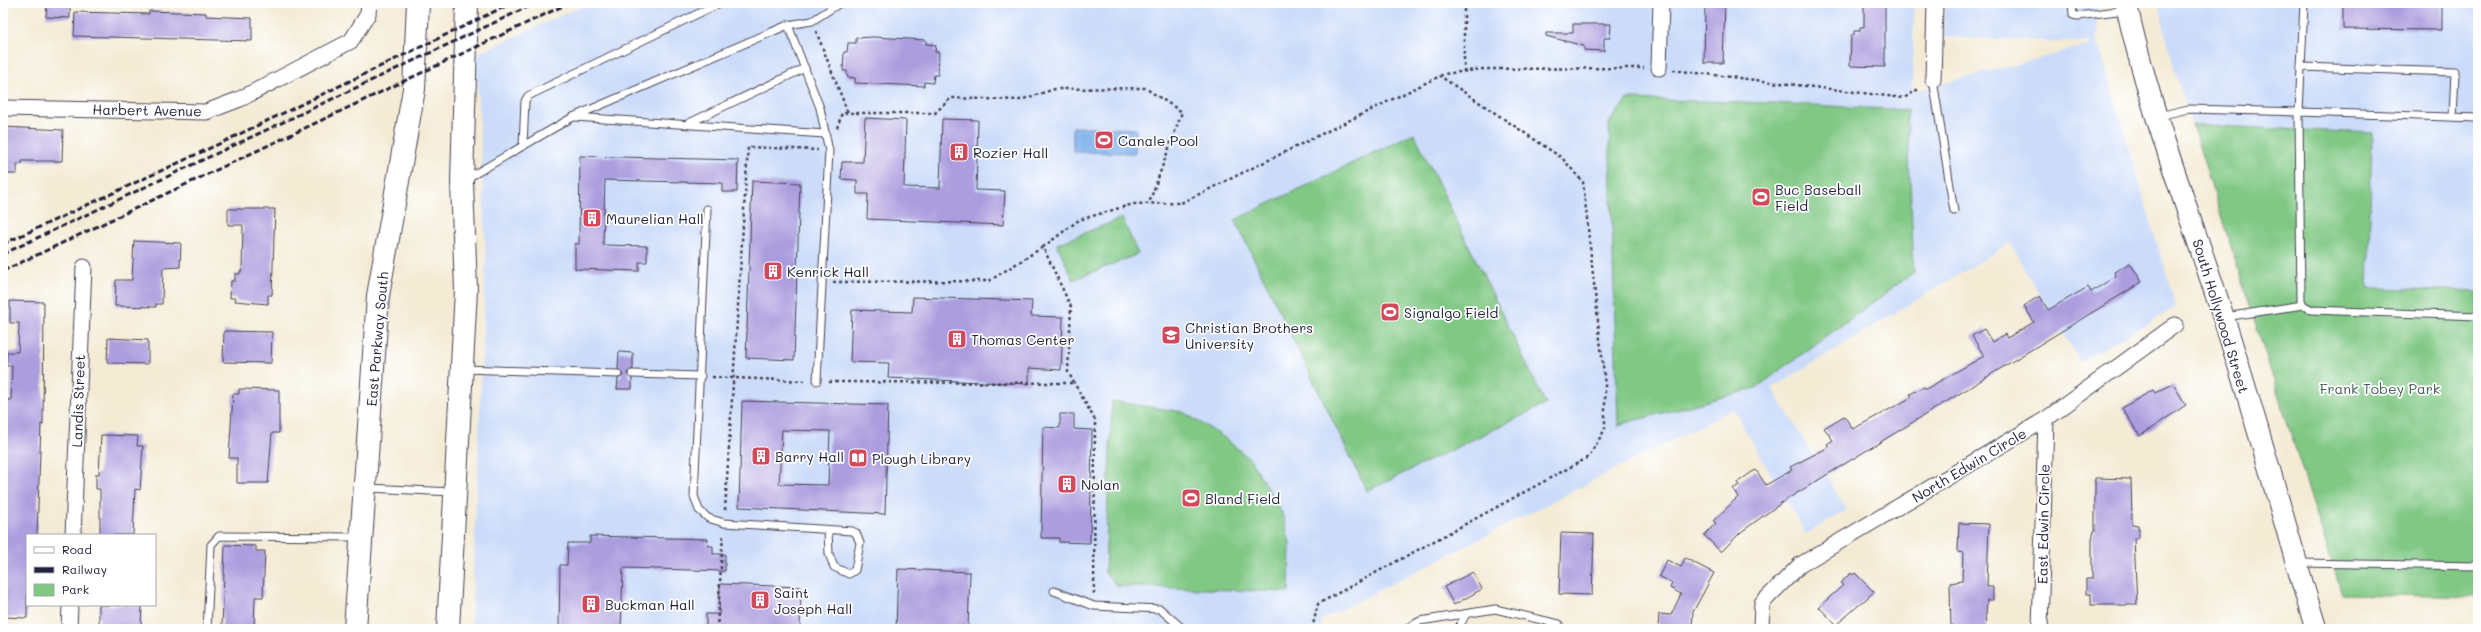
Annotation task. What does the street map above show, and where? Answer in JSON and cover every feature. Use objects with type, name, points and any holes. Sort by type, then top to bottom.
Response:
[{"type":"main road","name":"East Parkway South","points":[[356,629],[378,296],[414,89],[418,3]]},
{"type":"main road","points":[[448,629],[466,290],[462,182],[467,3]]},
{"type":"main road","name":"South Hollywood Street","points":[[2127,6],[2156,116],[2223,318],[2316,629]]},
{"type":"street","name":"Harbert Avenue","points":[[3,108],[206,112],[240,99],[351,41],[368,14],[369,3]]},
{"type":"street","points":[[1658,68],[1661,3]]},
{"type":"street","points":[[1933,80],[1935,3]]},
{"type":"street","name":"Landis Street","points":[[73,534],[84,268]]},
{"type":"street","name":"North Edwin Circle","points":[[1761,629],[1762,602],[1800,565],[2046,419],[2175,325]]},
{"type":"street","name":"East Edwin Circle","points":[[2040,629],[2046,419]]},
{"type":"street","points":[[69,629],[70,606]]},
{"type":"lane","points":[[523,146],[525,101],[528,96],[720,3]]},
{"type":"lane","points":[[462,182],[573,117],[788,25],[812,21],[840,3]]},
{"type":"lane","points":[[2072,3],[2073,15],[2078,16],[2127,6]]},
{"type":"lane","points":[[2303,305],[2301,300],[2299,112],[2304,3]]},
{"type":"lane","points":[[788,25],[820,108],[829,151],[817,381]]},
{"type":"lane","points":[[2301,67],[2456,72],[2453,117]]},
{"type":"lane","points":[[686,125],[805,68]]},
{"type":"lane","points":[[1933,80],[1954,211]]},
{"type":"lane","points":[[2156,116],[2188,109],[2478,118]]},
{"type":"lane","points":[[573,117],[825,134]]},
{"type":"lane","points":[[707,209],[701,376],[694,496],[699,510],[708,518],[724,522],[828,530],[852,532],[859,536],[860,543],[855,570],[849,574],[834,567],[829,554],[828,530]]},
{"type":"lane","points":[[2223,318],[2303,305],[2312,310],[2478,316]]},
{"type":"lane","points":[[462,369],[618,374]]},
{"type":"lane","points":[[632,374],[701,376]]},
{"type":"lane","points":[[365,488],[455,492]]},
{"type":"lane","points":[[207,629],[211,545],[219,536],[362,537]]},
{"type":"lane","points":[[2296,562],[2478,566]]},
{"type":"lane","points":[[1054,591],[1094,606],[1160,610],[1183,629]]},
{"type":"lane","points":[[1406,629],[1420,621],[1495,609],[1560,624],[1560,629]]},
{"type":"lane","points":[[1458,629],[1466,614]]},
{"type":"path","points":[[1464,3],[1464,72]]},
{"type":"path","points":[[812,21],[848,113]]},
{"type":"path","points":[[829,282],[989,281],[1042,248],[1079,220],[1132,204],[1181,202],[1440,76],[1483,69],[1658,68],[1904,98],[1933,80]]},
{"type":"path","points":[[1312,629],[1318,604],[1589,457],[1605,429],[1605,385],[1582,182],[1562,158],[1440,76]]},
{"type":"path","points":[[717,629],[748,148],[829,151],[842,113],[935,113],[951,98],[1020,100],[1055,89],[1145,88],[1182,112],[1149,203]]},
{"type":"path","points":[[1042,248],[1071,307],[1068,372],[1095,420],[1094,606]]},
{"type":"path","points":[[701,376],[817,381],[1074,383]]},
{"type":"shaded area","name":"Christian Brothers University","points":[[589,3],[1914,3],[1912,92],[2097,43],[1943,37],[1944,3],[2096,3],[2098,43],[2176,307],[2080,362],[2010,243],[1772,388],[1847,510],[1806,534],[1733,409],[1321,620],[1321,629],[471,629],[486,255],[476,54]]},
{"type":"shaded area","points":[[2158,3],[2478,3],[2478,291],[2368,288],[2372,133],[2192,125],[2175,72]]},
{"type":"green space","name":"Buc Baseball Field","points":[[1627,99],[1771,103],[1907,110],[1914,272],[1756,388],[1618,425],[1609,123]]},
{"type":"green space","name":"Frank Tobey Park","points":[[2192,125],[2372,133],[2368,288],[2478,291],[2478,597],[2342,594]]},
{"type":"green space","name":"Signalgo Field","points":[[1414,133],[1546,404],[1367,491],[1235,220]]},
{"type":"green space","points":[[1122,218],[1138,254],[1073,280],[1057,244]]},
{"type":"green space","name":"Bland Field","points":[[1112,401],[1183,412],[1222,436],[1250,459],[1282,513],[1290,543],[1289,592],[1117,586],[1105,572]]},
{"type":"water","name":"Canale Pool","points":[[1073,127],[1136,129],[1135,153],[1073,152]]},
{"type":"building","points":[[47,3],[70,3],[70,18],[46,17]]},
{"type":"building","points":[[1705,3],[1725,3],[1723,63],[1704,63]]},
{"type":"building","points":[[1864,3],[1885,3],[1885,67],[1850,66],[1851,35],[1854,35],[1854,31],[1860,31],[1860,27],[1864,27]]},
{"type":"building","points":[[2343,3],[2442,3],[2442,30],[2343,29]]},
{"type":"building","points":[[149,11],[206,13],[206,16],[252,18],[252,41],[74,36],[75,12],[149,14]]},
{"type":"building","points":[[1573,24],[1611,24],[1610,38],[1604,38],[1604,51],[1584,50],[1584,46],[1546,36],[1546,33],[1573,33]]},
{"type":"building","points":[[873,37],[926,40],[926,44],[936,45],[935,52],[939,52],[938,75],[934,75],[933,83],[924,82],[924,86],[855,83],[855,78],[847,77],[847,71],[843,71],[844,52],[847,52],[848,43],[856,43],[856,38]]},
{"type":"building","name":"Rozier Hall","points":[[865,118],[906,120],[904,187],[940,188],[942,119],[978,120],[976,190],[1005,191],[1003,225],[867,219],[868,194],[857,194],[857,180],[841,179],[842,162],[863,162]]},
{"type":"building","points":[[3,127],[63,130],[62,161],[22,161],[22,164],[17,164],[17,174],[3,174]]},
{"type":"building","name":"Maurelian Hall","points":[[580,156],[738,160],[737,192],[722,192],[722,183],[605,180],[603,245],[647,246],[647,262],[639,262],[639,271],[575,269],[575,244],[579,244]]},
{"type":"building","name":"Kenrick Hall","points":[[752,181],[800,183],[794,360],[746,358]]},
{"type":"building","points":[[228,209],[275,209],[272,295],[268,295],[268,304],[235,301],[236,298],[230,298],[231,281],[235,281],[235,274],[240,274],[240,271],[242,271],[243,225],[228,225]]},
{"type":"building","points":[[134,241],[181,243],[180,267],[163,268],[162,304],[156,304],[156,307],[115,306],[116,280],[132,280]]},
{"type":"building","points":[[2130,263],[2142,282],[1784,501],[1741,532],[1721,552],[1704,535],[1716,523],[1713,521],[1738,497],[1733,489],[1739,485],[1738,482],[1752,472],[1756,470],[1766,485],[1792,470],[1790,467],[1829,447],[1827,444],[1833,440],[1824,428],[1844,416],[1853,429],[1912,397],[1910,394],[1924,387],[1926,389],[1984,356],[1972,336],[1984,329],[1992,342],[2005,334],[2007,338],[2034,322],[2024,306],[2033,300],[2040,296],[2048,310],[2088,287],[2091,292],[2116,276],[2114,272]]},
{"type":"building","name":"Thomas Center","points":[[913,297],[1032,301],[1031,316],[1063,317],[1061,370],[1029,368],[1029,384],[888,378],[889,363],[850,362],[852,310],[912,312]]},
{"type":"building","points":[[10,301],[44,302],[43,425],[41,424],[37,534],[26,534],[27,618],[3,617],[3,400],[11,400],[12,366],[6,366],[7,352],[18,352],[19,323],[10,323]]},
{"type":"building","points":[[224,331],[272,332],[271,363],[223,362]]},
{"type":"building","points":[[108,338],[148,340],[148,364],[107,363]]},
{"type":"building","points":[[619,352],[633,353],[633,369],[627,373],[632,379],[632,389],[617,389],[618,379],[623,375],[618,369]]},
{"type":"building","points":[[2173,384],[2186,405],[2140,436],[2122,408],[2153,390],[2155,393]]},
{"type":"building","points":[[239,389],[279,390],[279,433],[272,433],[268,483],[237,483],[237,458],[229,458],[233,394],[239,394]]},
{"type":"building","points":[[742,401],[888,405],[885,514],[739,507]],"holes":[[[782,430],[830,431],[828,485],[779,484]]]},
{"type":"building","name":"Nolan","points":[[1060,414],[1074,414],[1074,429],[1092,430],[1090,543],[1059,542],[1059,538],[1041,538],[1043,427],[1060,428]]},
{"type":"building","points":[[101,435],[138,436],[137,446],[143,446],[140,490],[135,489],[133,534],[100,534],[100,489],[96,489],[96,474],[99,474]]},
{"type":"building","points":[[2095,478],[2131,479],[2132,524],[2139,525],[2139,538],[2134,538],[2137,605],[2091,605],[2091,594],[2086,594],[2086,579],[2092,579],[2092,539],[2095,531]]},
{"type":"building","points":[[1959,523],[1989,524],[1987,587],[1993,587],[1993,600],[1987,600],[1985,629],[1951,629],[1950,583],[1962,581],[1963,553],[1958,552]]},
{"type":"building","points":[[1561,533],[1594,534],[1592,595],[1559,594]]},
{"type":"building","name":"Buckman Hall","points":[[590,536],[708,539],[707,546],[713,546],[713,554],[725,554],[725,571],[623,568],[621,629],[559,629],[560,565],[567,565],[568,543],[590,543]]},
{"type":"building","points":[[225,545],[256,546],[256,551],[265,551],[263,597],[255,597],[254,629],[222,629]]},
{"type":"building","points":[[1685,558],[1714,573],[1693,612],[1692,629],[1658,629],[1659,614],[1671,615],[1681,594],[1670,588],[1672,583],[1659,576],[1667,560],[1681,567]]},
{"type":"building","points":[[898,569],[970,572],[968,629],[896,629]]},
{"type":"building","points":[[1473,572],[1482,589],[1454,605],[1444,587]]},
{"type":"building","points":[[1851,573],[1853,575],[1855,573],[1874,592],[1836,625],[1819,607],[1843,585],[1840,583]]},
{"type":"building","name":"Saint Joseph Hall","points":[[720,584],[801,587],[800,629],[706,629],[706,614],[719,614]]},
{"type":"building","points":[[99,606],[142,606],[141,629],[99,629]]},
{"type":"railway","points":[[3,244],[221,143],[512,3]]},
{"type":"railway","points":[[3,254],[536,3]]},
{"type":"railway","points":[[3,271],[569,3]]},
{"type":"place","name":"Canale Pool","points":[[1104,140]]},
{"type":"place","name":"Rozier Hall","points":[[959,152]]},
{"type":"place","name":"Buc Baseball Field","points":[[1761,197]]},
{"type":"place","name":"Maurelian Hall","points":[[592,218]]},
{"type":"place","name":"Kenrick Hall","points":[[773,271]]},
{"type":"place","name":"Signalgo Field","points":[[1390,312]]},
{"type":"place","name":"Christian Brothers University","points":[[1171,335]]},
{"type":"place","name":"Thomas Center","points":[[957,339]]},
{"type":"place","name":"Barry Hall","points":[[761,456]]},
{"type":"place","name":"Plough Library","points":[[858,458]]},
{"type":"place","name":"Nolan","points":[[1067,484]]},
{"type":"place","name":"Bland Field","points":[[1191,498]]},
{"type":"place","name":"Saint Joseph Hall","points":[[760,600]]},
{"type":"place","name":"Buckman Hall","points":[[591,604]]}]
